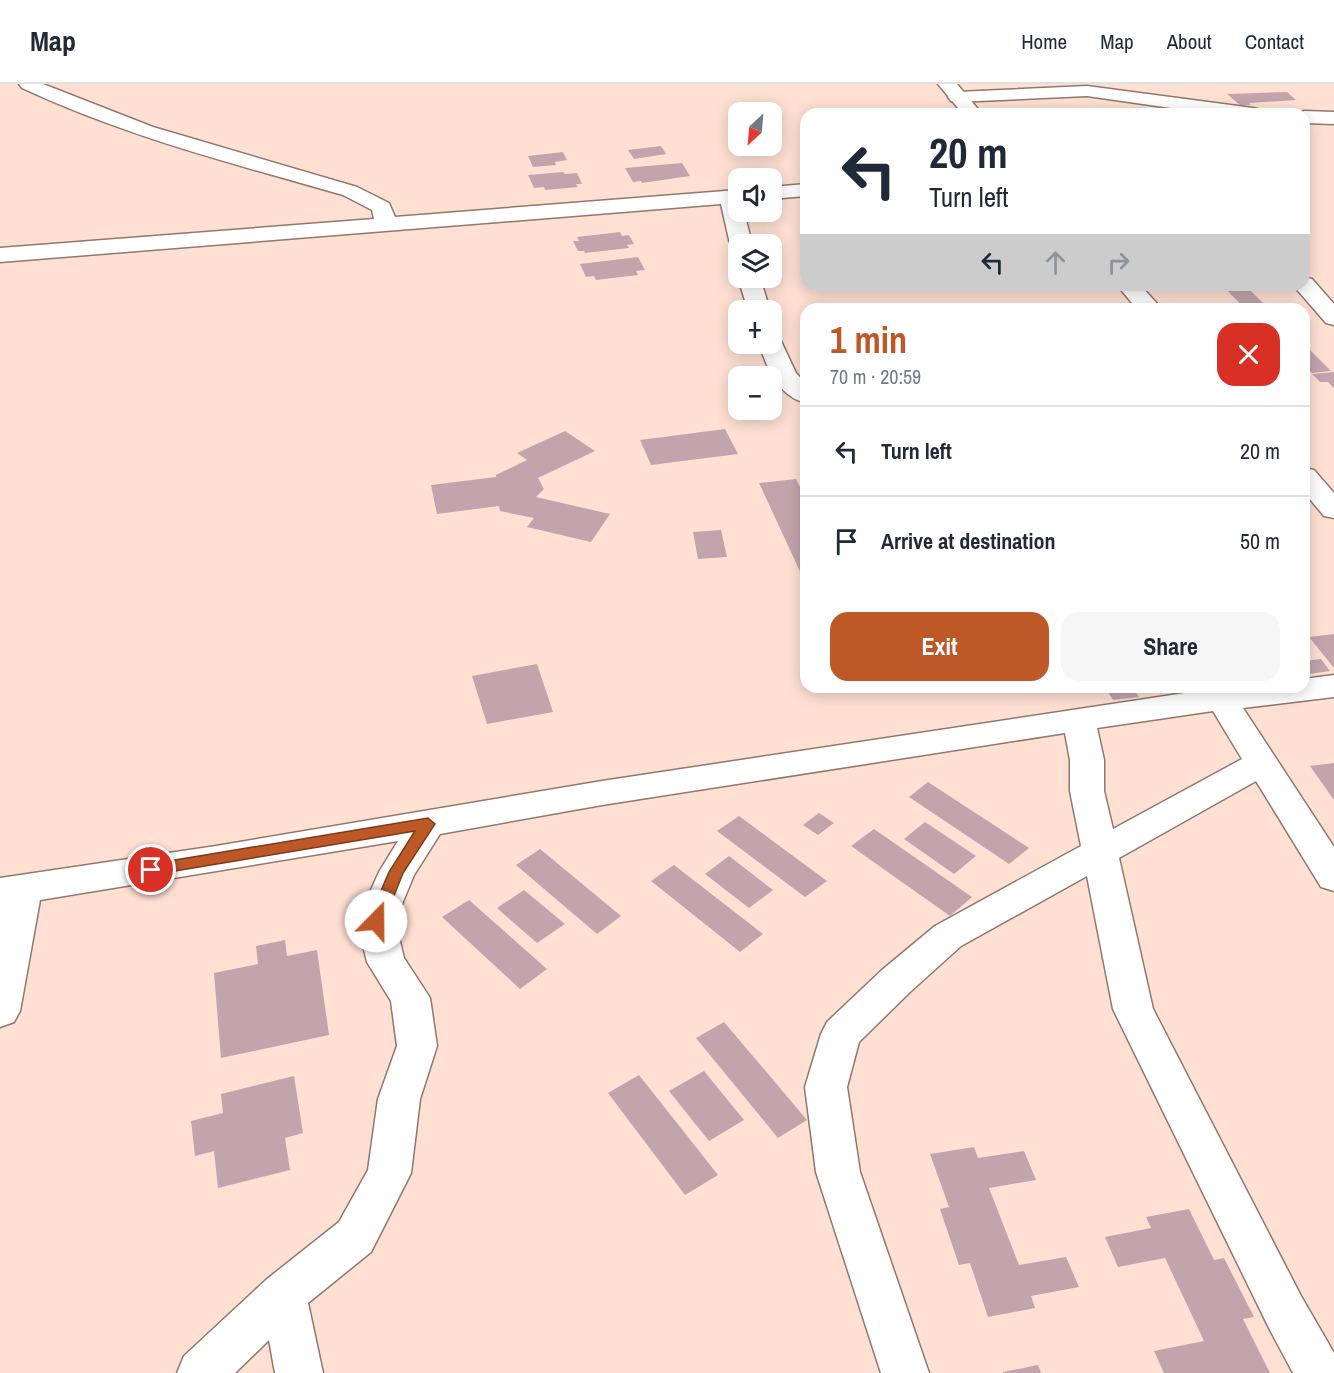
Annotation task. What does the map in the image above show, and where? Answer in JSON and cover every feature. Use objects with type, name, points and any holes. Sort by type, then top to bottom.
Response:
[{"type":"main road","points":[[28,84],[132,126],[350,191],[382,207],[386,225]]},
{"type":"main road","points":[[952,90],[1031,93],[1112,92],[1203,108]]},
{"type":"main road","points":[[952,90],[968,108]]},
{"type":"main road","points":[[1031,93],[1052,108]]},
{"type":"main road","points":[[1310,117],[1334,118]]},
{"type":"main road","points":[[782,192],[800,191]]},
{"type":"main road","points":[[0,255],[728,196]]},
{"type":"main road","points":[[1134,291],[1144,303]]},
{"type":"main road","points":[[1310,291],[1334,318]]},
{"type":"main road","points":[[774,354],[781,373],[800,393]]},
{"type":"main road","points":[[1310,483],[1334,510]]},
{"type":"main road","points":[[1310,689],[1334,686]]},
{"type":"main road","points":[[0,1011],[11,892],[428,824],[602,793],[1079,720],[1179,696],[1222,700],[1278,693]]},
{"type":"main road","points":[[1222,700],[1260,764],[1334,877]]},
{"type":"main road","points":[[1079,720],[1087,760],[1087,791],[1133,1009],[1285,1312],[1319,1373]]},
{"type":"main road","points":[[905,1373],[838,1172],[826,1087],[841,1034],[896,981],[948,936],[1101,854],[1260,764]]},
{"type":"main road","points":[[201,1373],[283,1295],[355,1236],[389,1173],[399,1099],[417,1046],[410,998],[386,962],[376,921],[397,872],[428,824]]},
{"type":"main road","points":[[283,1295],[300,1373]]},
{"type":"building","points":[[1287,92],[1296,100],[1240,105],[1227,94]]},
{"type":"building","points":[[661,146],[666,154],[634,159],[628,150]]},
{"type":"building","points":[[563,152],[567,160],[555,162],[556,165],[533,167],[528,156]]},
{"type":"building","points":[[682,163],[690,176],[642,183],[641,181],[633,182],[625,168]]},
{"type":"building","points":[[563,172],[565,174],[577,173],[582,184],[576,184],[578,187],[545,190],[544,187],[534,188],[528,175]]},
{"type":"building","points":[[620,232],[622,236],[629,235],[634,244],[627,245],[629,248],[585,253],[578,251],[573,241],[579,241],[577,237]]},
{"type":"building","points":[[638,257],[645,270],[636,271],[638,275],[596,280],[594,276],[586,277],[580,264]]},
{"type":"building","points":[[1228,291],[1251,291],[1263,303],[1239,303]]},
{"type":"building","points":[[1310,350],[1331,371],[1312,373],[1310,371]]},
{"type":"building","points":[[1334,372],[1334,388],[1328,382],[1320,382],[1312,374]]},
{"type":"building","points":[[725,429],[738,454],[651,465],[640,440]]},
{"type":"building","points":[[565,431],[595,451],[538,478],[544,489],[536,497],[610,514],[591,542],[527,527],[534,518],[500,511],[499,506],[437,514],[431,485],[496,477],[527,460],[517,453]]},
{"type":"building","points":[[796,479],[800,487],[800,572],[759,483]]},
{"type":"building","points":[[721,530],[727,557],[698,559],[693,532]]},
{"type":"building","points":[[1334,634],[1334,668],[1310,638]]},
{"type":"building","points":[[1321,659],[1330,671],[1310,674],[1310,660]]},
{"type":"building","points":[[537,664],[553,712],[487,724],[472,676]]},
{"type":"building","points":[[1109,693],[1136,693],[1139,697],[1113,700]]},
{"type":"building","points":[[1334,763],[1334,800],[1310,766]]},
{"type":"building","points":[[928,782],[1029,848],[1009,864],[909,797]]},
{"type":"building","points":[[819,813],[834,823],[818,835],[803,825]]},
{"type":"building","points":[[739,816],[827,881],[805,897],[717,831]]},
{"type":"building","points":[[925,822],[976,856],[954,874],[904,839]]},
{"type":"building","points":[[874,829],[972,897],[950,916],[851,846]]},
{"type":"building","points":[[540,849],[621,916],[597,934],[516,865]]},
{"type":"building","points":[[729,856],[773,890],[749,908],[705,874]]},
{"type":"building","points":[[674,865],[763,934],[740,952],[651,881]]},
{"type":"building","points":[[524,890],[565,924],[537,943],[497,908]]},
{"type":"building","points":[[469,900],[547,969],[520,989],[442,917]]},
{"type":"building","points":[[285,940],[287,956],[317,950],[329,1035],[221,1058],[214,973],[258,964],[256,946]]},
{"type":"building","points":[[724,1022],[807,1120],[778,1138],[696,1038]]},
{"type":"building","points":[[704,1071],[744,1120],[709,1141],[669,1091]]},
{"type":"building","points":[[639,1075],[718,1175],[685,1195],[608,1093]]},
{"type":"building","points":[[294,1076],[303,1133],[285,1138],[290,1170],[218,1188],[214,1151],[195,1156],[191,1121],[223,1113],[221,1094]]},
{"type":"building","points":[[974,1147],[978,1158],[1024,1151],[1036,1180],[989,1188],[1019,1265],[1066,1257],[1079,1287],[1031,1296],[1035,1308],[988,1317],[970,1263],[959,1265],[940,1209],[949,1207],[930,1154]]},
{"type":"building","points":[[1189,1209],[1214,1260],[1224,1258],[1254,1317],[1243,1319],[1270,1373],[1164,1373],[1154,1351],[1204,1341],[1165,1258],[1118,1267],[1105,1237],[1151,1228],[1146,1217]]},
{"type":"building","points":[[1038,1365],[1041,1373],[1003,1373],[1003,1372]]},
{"type":"route","points":[[151,870],[428,824],[397,872],[376,921]]}]
